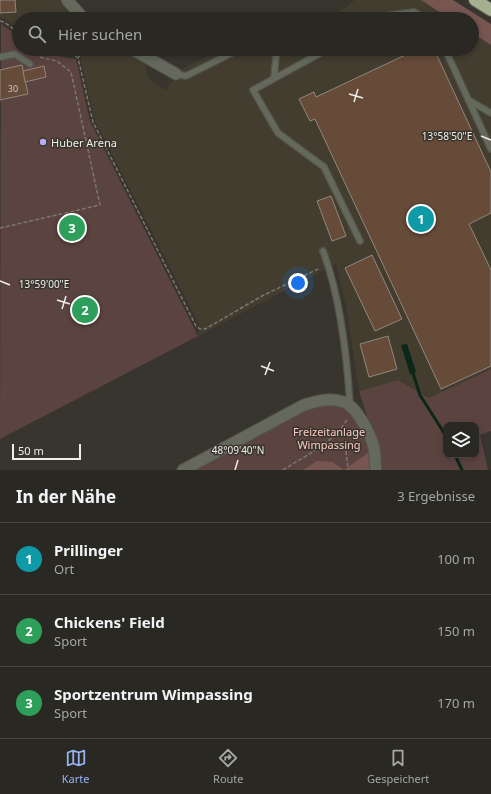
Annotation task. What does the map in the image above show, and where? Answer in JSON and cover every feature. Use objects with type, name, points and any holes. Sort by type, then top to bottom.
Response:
[{"type":"highway","points":[[475,0],[491,10]]},
{"type":"street","points":[[68,0],[78,12]]},
{"type":"street","points":[[144,56],[176,74]]},
{"type":"street","points":[[183,470],[304,405],[318,401],[332,400],[350,405],[360,418],[374,447],[376,470]]},
{"type":"lane","points":[[0,57],[12,55]]},
{"type":"lane","points":[[18,56],[30,64]]},
{"type":"lane","points":[[176,74],[186,76],[226,56]]},
{"type":"lane","points":[[274,78],[276,56]]},
{"type":"lane","points":[[314,56],[253,90],[278,133],[324,167],[360,241]]},
{"type":"lane","points":[[448,56],[470,100],[491,149]]},
{"type":"lane","points":[[470,100],[491,113]]},
{"type":"lane","points":[[323,251],[328,264],[335,298],[348,374],[350,405]]},
{"type":"path","points":[[0,21],[12,28]]},
{"type":"path","points":[[0,228],[100,205],[71,72],[57,61],[39,56]]},
{"type":"path","points":[[75,56],[78,58],[93,122],[196,326],[200,329],[204,329],[262,296],[328,264]]},
{"type":"path","points":[[283,470],[328,441],[344,426],[348,417],[350,405]]},
{"type":"path","points":[[346,451],[348,470]]},
{"type":"shaded area","points":[[0,0],[59,0],[70,12],[12,12],[12,24],[6,19],[0,18]]},
{"type":"shaded area","points":[[355,0],[421,0],[439,12],[339,12]]},
{"type":"shaded area","points":[[421,0],[453,0],[472,12],[439,12]]},
{"type":"shaded area","points":[[479,16],[491,24],[491,45],[479,37]]},
{"type":"shaded area","points":[[479,37],[491,45],[491,369],[429,398],[398,380],[359,391],[347,311],[336,264],[198,336],[199,324],[94,119],[81,56],[135,56],[144,61],[149,79],[166,90],[180,70],[208,56],[479,56]]},
{"type":"shaded area","points":[[407,344],[416,372],[410,374],[401,345]]},
{"type":"shaded area","points":[[369,452],[371,470],[344,470]]},
{"type":"shaded area","points":[[317,461],[333,462],[344,470],[303,470]]},
{"type":"green space","points":[[1,24],[12,32],[12,56],[58,56],[76,59],[90,121],[198,336],[0,439]]},
{"type":"green space","points":[[491,369],[491,431],[480,435],[488,470],[379,470],[371,429],[359,391],[398,380],[429,398]]},
{"type":"green space","name":"Freizeitanlage Wimpassing","points":[[333,405],[348,410],[359,422],[368,445],[371,470],[189,470],[307,408]]},
{"type":"building","points":[[0,0],[15,0],[16,12],[0,13]]},
{"type":"building","points":[[403,56],[437,56],[491,172],[491,213],[469,224],[491,270],[491,366],[441,389],[315,119],[310,121],[299,99],[314,92],[316,97]]},
{"type":"building","points":[[22,65],[28,94],[0,100],[0,70]]},
{"type":"building","points":[[44,66],[46,77],[25,82],[23,71]]},
{"type":"building","points":[[331,196],[346,236],[332,241],[317,201]]},
{"type":"building","points":[[372,255],[402,319],[375,331],[345,268]]},
{"type":"building","points":[[388,336],[397,369],[369,377],[360,344]]},
{"type":"waterway","points":[[412,370],[420,395],[443,431]]},
{"type":"waterway","points":[[456,458],[462,470]]},
{"type":"place","name":"Huber Arena","points":[[43,142]]},
{"type":"place","name":"Prillinger","points":[[421,219]]},
{"type":"place","name":"Sportzentrum Wimpassing","points":[[72,228]]},
{"type":"place","name":"Chickens' Field","points":[[85,310]]}]
